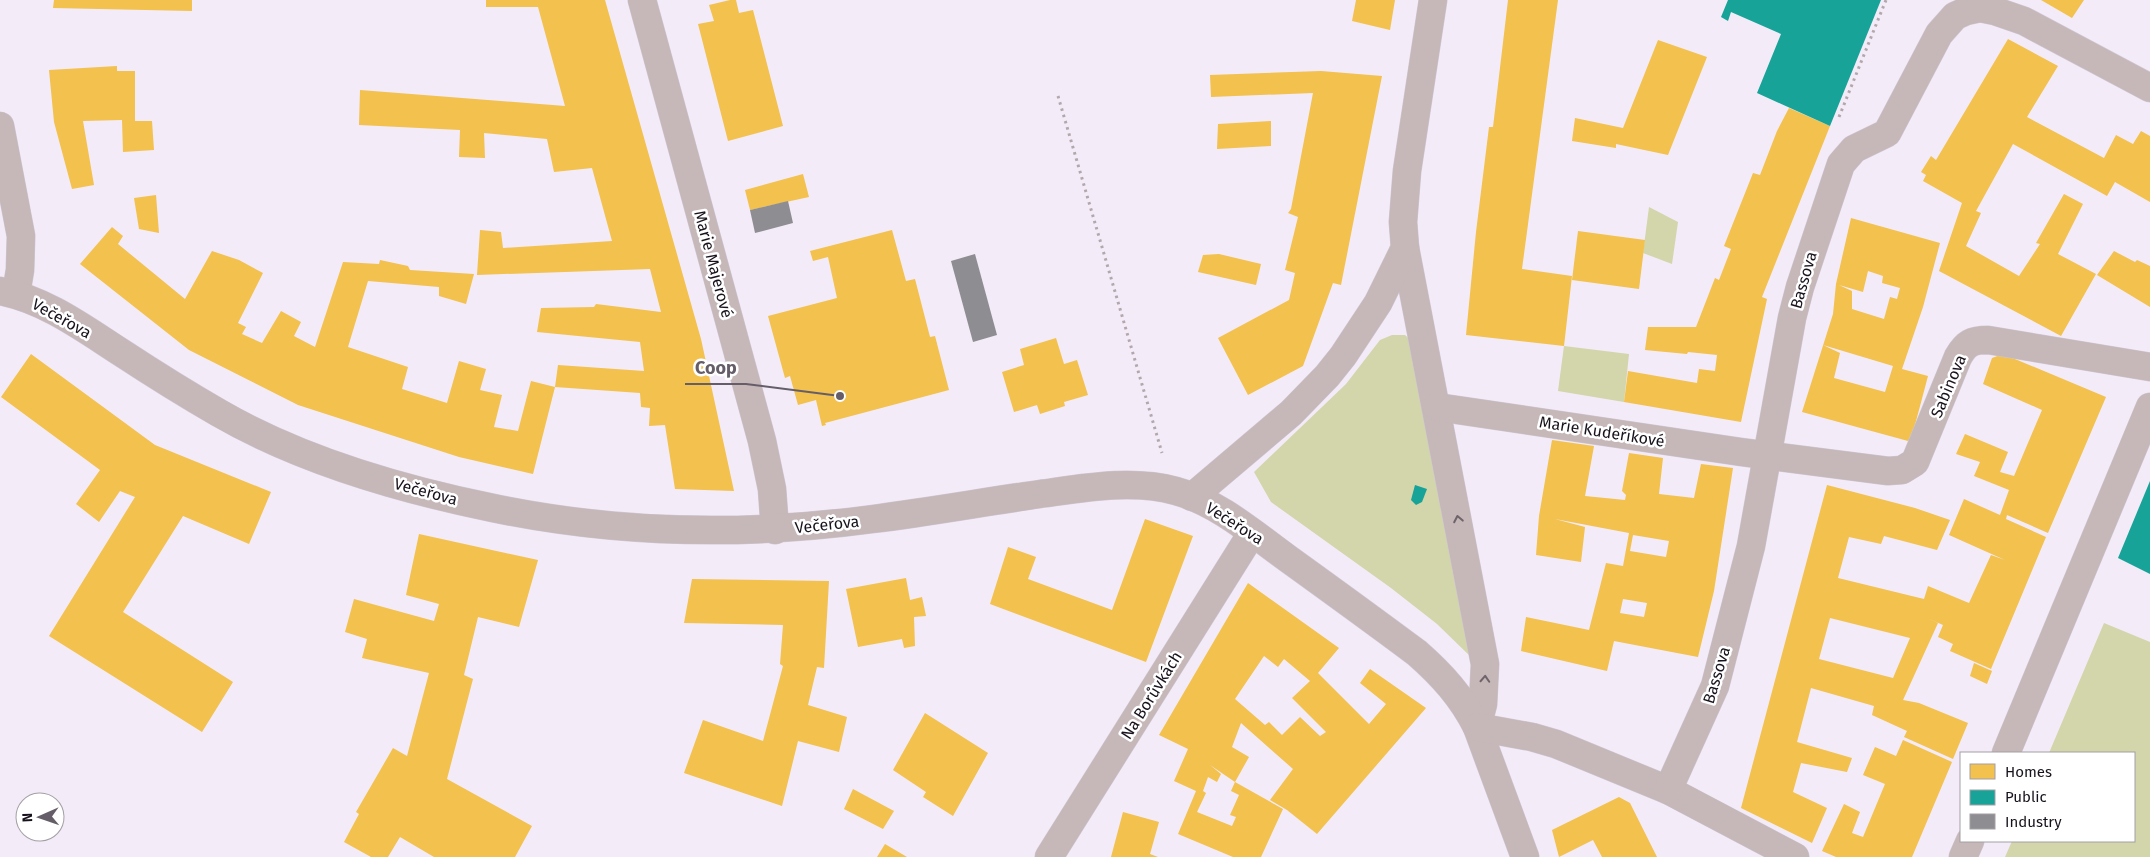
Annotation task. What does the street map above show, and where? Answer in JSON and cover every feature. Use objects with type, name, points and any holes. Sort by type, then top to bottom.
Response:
[{"type":"street","name":"Marie Majerové","points":[[642,0],[764,448],[771,480],[775,530]]},
{"type":"street","points":[[1434,0],[1407,172],[1403,222],[1405,248],[1485,664],[1483,704],[1477,727],[1532,737],[1556,744],[1668,790],[1795,857]]},
{"type":"street","name":"Bassova","points":[[1668,790],[1704,715],[1715,686],[1751,546],[1796,302],[1840,164],[1854,149],[1887,133],[1932,46],[1946,24],[1966,11],[1980,8],[2006,14],[2150,88]]},
{"type":"street","points":[[0,126],[21,236],[20,270],[8,293]]},
{"type":"street","points":[[1192,497],[1291,413],[1321,382],[1343,356],[1378,303],[1405,248]]},
{"type":"street","name":"Večeřova","points":[[8,293],[63,315],[223,415],[304,452],[384,480],[493,508],[547,517],[703,531],[775,530],[877,519],[1076,489],[1122,485],[1164,488],[1192,497],[1252,533],[1417,653],[1441,674],[1467,707],[1477,727],[1525,857]]},
{"type":"street","name":"Sabinova","points":[[1768,455],[1888,470],[1902,470],[1914,462],[1918,456],[1958,357],[1965,345],[1974,340],[1988,340],[2150,367]]},
{"type":"street","name":"Marie Kudeříkové","points":[[1437,407],[1768,455]]},
{"type":"street","points":[[2006,752],[2150,408]]},
{"type":"street","name":"Na Borůvkách","points":[[1049,857],[1252,533]]},
{"type":"street","points":[[1963,857],[1970,842]]},
{"type":"path","points":[[1058,96],[1160,443],[1164,488]]},
{"type":"green space","points":[[1649,207],[1678,222],[1672,264],[1643,253]]},
{"type":"green space","points":[[1392,335],[1405,335],[1412,341],[1472,658],[1437,624],[1391,588],[1271,502],[1254,472],[1346,384],[1380,340]]},
{"type":"green space","points":[[1564,346],[1629,354],[1624,402],[1558,391]]},
{"type":"green space","points":[[2104,623],[2150,642],[2150,857],[2005,857],[2012,842],[2135,842],[2135,752],[2049,752]]},
{"type":"building: Homes","points":[[54,0],[192,0],[192,11],[53,8]]},
{"type":"building: Homes","points":[[486,0],[605,0],[701,339],[734,491],[675,489],[665,425],[649,426],[650,408],[641,407],[640,393],[555,387],[558,365],[644,371],[640,342],[537,332],[541,308],[594,307],[596,304],[661,312],[650,269],[477,275],[480,230],[501,232],[503,248],[612,241],[592,168],[554,172],[547,139],[484,133],[485,158],[459,157],[460,130],[359,125],[360,90],[565,106],[538,7],[486,7]]},
{"type":"building: Homes","points":[[736,0],[739,13],[753,10],[783,126],[728,141],[698,24],[714,21],[709,5]]},
{"type":"building: Homes","points":[[1356,0],[1395,0],[1390,30],[1352,21]]},
{"type":"building: Homes","points":[[1508,0],[1558,0],[1522,269],[1572,276],[1564,346],[1466,335],[1489,127],[1493,127]]},
{"type":"building: Homes","points":[[2041,0],[2084,0],[2072,18]]},
{"type":"building: Homes","points":[[2008,39],[2058,66],[2027,117],[2104,158],[2116,135],[2133,144],[2141,131],[2150,136],[2150,202],[2115,182],[2107,196],[2013,144],[1976,211],[1981,213],[1966,246],[2019,276],[2040,244],[2036,243],[2064,194],[2083,204],[2058,254],[2096,274],[2061,336],[1939,271],[1962,203],[1923,181],[1926,175],[1921,172],[1931,156],[1936,160]]},
{"type":"building: Homes","points":[[1658,40],[1707,57],[1668,155],[1616,144],[1616,148],[1572,141],[1575,118],[1623,128]]},
{"type":"building: Homes","points":[[117,66],[117,71],[135,71],[135,121],[152,121],[154,150],[123,152],[122,120],[83,121],[94,185],[72,189],[54,122],[49,70]]},
{"type":"building: Homes","points":[[1321,71],[1382,76],[1341,285],[1333,283],[1303,366],[1248,395],[1218,338],[1289,300],[1295,273],[1285,270],[1298,217],[1288,213],[1291,209],[1313,93],[1211,97],[1210,75]]},
{"type":"building: Homes","points":[[1789,108],[1830,126],[1762,297],[1767,299],[1741,422],[1624,402],[1628,371],[1697,383],[1699,369],[1715,371],[1717,355],[1645,350],[1648,327],[1696,327],[1715,278],[1719,280],[1731,249],[1724,246],[1753,173],[1760,175],[1777,131]]},
{"type":"building: Homes","points":[[1271,121],[1271,146],[1217,149],[1218,124]]},
{"type":"building: Homes","points":[[803,174],[809,197],[750,210],[745,190]]},
{"type":"building: Homes","points":[[156,195],[159,233],[139,229],[134,198]]},
{"type":"building: Homes","points":[[1851,218],[1940,243],[1923,307],[1902,369],[1928,376],[1911,440],[1908,441],[1802,412],[1823,345],[1833,314],[1836,284]],"holes":[[[1868,271],[1883,276],[1882,283],[1900,288],[1897,299],[1890,297],[1884,319],[1852,309],[1852,291],[1839,285],[1863,292]],[[1823,345],[1893,366],[1885,392],[1834,378],[1840,353]]]},
{"type":"building: Homes","points":[[112,227],[123,236],[118,244],[185,299],[212,251],[239,260],[263,273],[238,323],[246,327],[242,334],[262,343],[281,311],[301,322],[294,336],[315,347],[343,262],[379,264],[380,260],[408,266],[410,270],[474,274],[466,304],[439,296],[439,287],[368,281],[348,347],[408,367],[402,389],[447,403],[459,361],[486,369],[480,390],[502,395],[494,427],[518,431],[531,381],[555,387],[533,474],[459,457],[298,405],[189,350],[80,264]]},
{"type":"building: Homes","points":[[892,230],[906,281],[915,279],[930,337],[935,336],[949,390],[825,423],[826,425],[822,426],[816,400],[798,405],[790,376],[785,378],[768,316],[837,298],[828,257],[813,261],[810,251]]},
{"type":"building: Homes","points":[[1578,231],[1645,240],[1639,289],[1572,280]]},
{"type":"building: Homes","points":[[2114,251],[2135,262],[2137,260],[2150,266],[2150,307],[2097,275]]},
{"type":"building: Homes","points":[[1219,254],[1261,264],[1256,285],[1198,272],[1203,255]]},
{"type":"building: Homes","points":[[1056,338],[1064,364],[1077,360],[1088,395],[1064,402],[1065,406],[1040,414],[1037,405],[1014,412],[1002,372],[1024,365],[1020,349]]},
{"type":"building: Homes","points":[[31,354],[155,445],[271,492],[249,544],[183,516],[123,612],[233,682],[202,732],[49,636],[135,497],[120,491],[99,522],[76,504],[100,470],[1,397]]},
{"type":"building: Homes","points":[[2003,354],[2106,397],[2048,533],[2007,515],[2006,519],[2046,537],[1991,669],[1950,651],[1953,644],[1938,637],[1943,625],[1927,618],[1938,623],[1903,700],[1919,703],[1968,723],[1953,759],[1904,737],[1907,731],[1872,715],[1874,706],[1811,688],[1797,742],[1852,758],[1847,772],[1801,763],[1793,792],[1827,808],[1812,843],[1741,808],[1827,485],[1915,508],[1950,520],[1937,550],[1884,536],[1881,544],[1849,537],[1838,578],[1924,599],[1928,586],[1969,603],[1991,555],[2005,560],[1949,535],[1964,499],[2000,515],[2009,490],[1974,476],[1980,462],[1956,454],[1965,434],[2008,452],[2000,472],[2014,476],[2042,410],[1983,384],[1992,358]],"holes":[[[1830,618],[1910,638],[1893,678],[1819,659]]]},
{"type":"building: Homes","points":[[1552,440],[1594,446],[1585,496],[1625,500],[1626,495],[1622,491],[1629,453],[1663,458],[1659,494],[1694,498],[1701,464],[1733,468],[1714,591],[1698,657],[1614,641],[1607,671],[1521,651],[1526,617],[1589,630],[1606,563],[1623,566],[1629,533],[1555,519],[1585,527],[1581,562],[1536,555],[1539,516]],"holes":[[[1633,535],[1669,541],[1666,557],[1630,551]],[[1623,599],[1647,603],[1644,617],[1620,613]]]},
{"type":"building: Homes","points":[[1145,519],[1193,536],[1146,662],[990,604],[1008,547],[1036,557],[1028,579],[1112,610]]},
{"type":"building: Homes","points":[[419,534],[538,560],[519,627],[478,617],[464,675],[473,679],[447,779],[532,826],[515,857],[434,857],[400,837],[388,857],[371,857],[344,842],[359,814],[356,812],[393,748],[407,756],[429,673],[362,658],[367,639],[345,632],[354,599],[434,621],[439,604],[406,595]]},
{"type":"building: Homes","points":[[906,578],[910,600],[922,597],[926,616],[914,617],[915,646],[904,648],[902,639],[858,647],[846,589]]},
{"type":"building: Homes","points":[[692,579],[829,581],[824,668],[817,667],[808,705],[847,717],[839,752],[798,741],[782,806],[684,773],[703,720],[763,741],[783,666],[780,664],[783,625],[684,623]]},
{"type":"building: Homes","points":[[1248,583],[1339,648],[1318,673],[1369,724],[1386,704],[1360,683],[1370,669],[1426,708],[1317,834],[1287,810],[1270,800],[1293,769],[1241,723],[1232,747],[1249,757],[1235,782],[1283,809],[1261,857],[1233,857],[1178,834],[1196,791],[1174,781],[1188,749],[1159,735]],"holes":[[[1264,656],[1278,667],[1284,659],[1310,681],[1292,698],[1326,732],[1320,736],[1300,717],[1282,735],[1269,722],[1265,725],[1235,699]],[[1210,765],[1235,782],[1231,791],[1239,795],[1230,815],[1236,817],[1232,826],[1197,812],[1206,793],[1203,791],[1208,777],[1217,782],[1221,774]]]},
{"type":"building: Homes","points":[[1974,663],[1992,671],[1987,684],[1970,676]]},
{"type":"building: Homes","points":[[925,713],[988,753],[953,816],[923,797],[926,792],[893,770]]},
{"type":"building: Homes","points":[[1903,740],[1952,762],[1912,857],[1836,857],[1822,851],[1844,804],[1860,812],[1852,833],[1863,837],[1885,784],[1863,775],[1875,747],[1896,756]]},
{"type":"building: Homes","points":[[853,789],[894,811],[883,829],[844,809]]},
{"type":"building: Homes","points":[[1619,797],[1630,803],[1657,857],[1602,857],[1593,840],[1559,857],[1552,830]]},
{"type":"building: Homes","points":[[1123,812],[1159,822],[1150,854],[1158,857],[1111,857]]},
{"type":"building: Homes","points":[[885,844],[907,857],[877,857]]},
{"type":"building: Public","points":[[1728,0],[1881,0],[1830,126],[1757,93],[1781,34],[1731,12],[1728,21],[1721,17]]},
{"type":"building: Public","points":[[2150,481],[2150,574],[2118,558]]},
{"type":"building: Public","points":[[1415,485],[1427,489],[1422,502],[1416,505],[1411,500]]},
{"type":"building: Industry","points":[[788,201],[793,223],[755,233],[750,210]]},
{"type":"building: Industry","points":[[975,254],[997,335],[973,342],[951,261]]},
{"type":"place","name":"Coop","points":[[840,396]]}]
